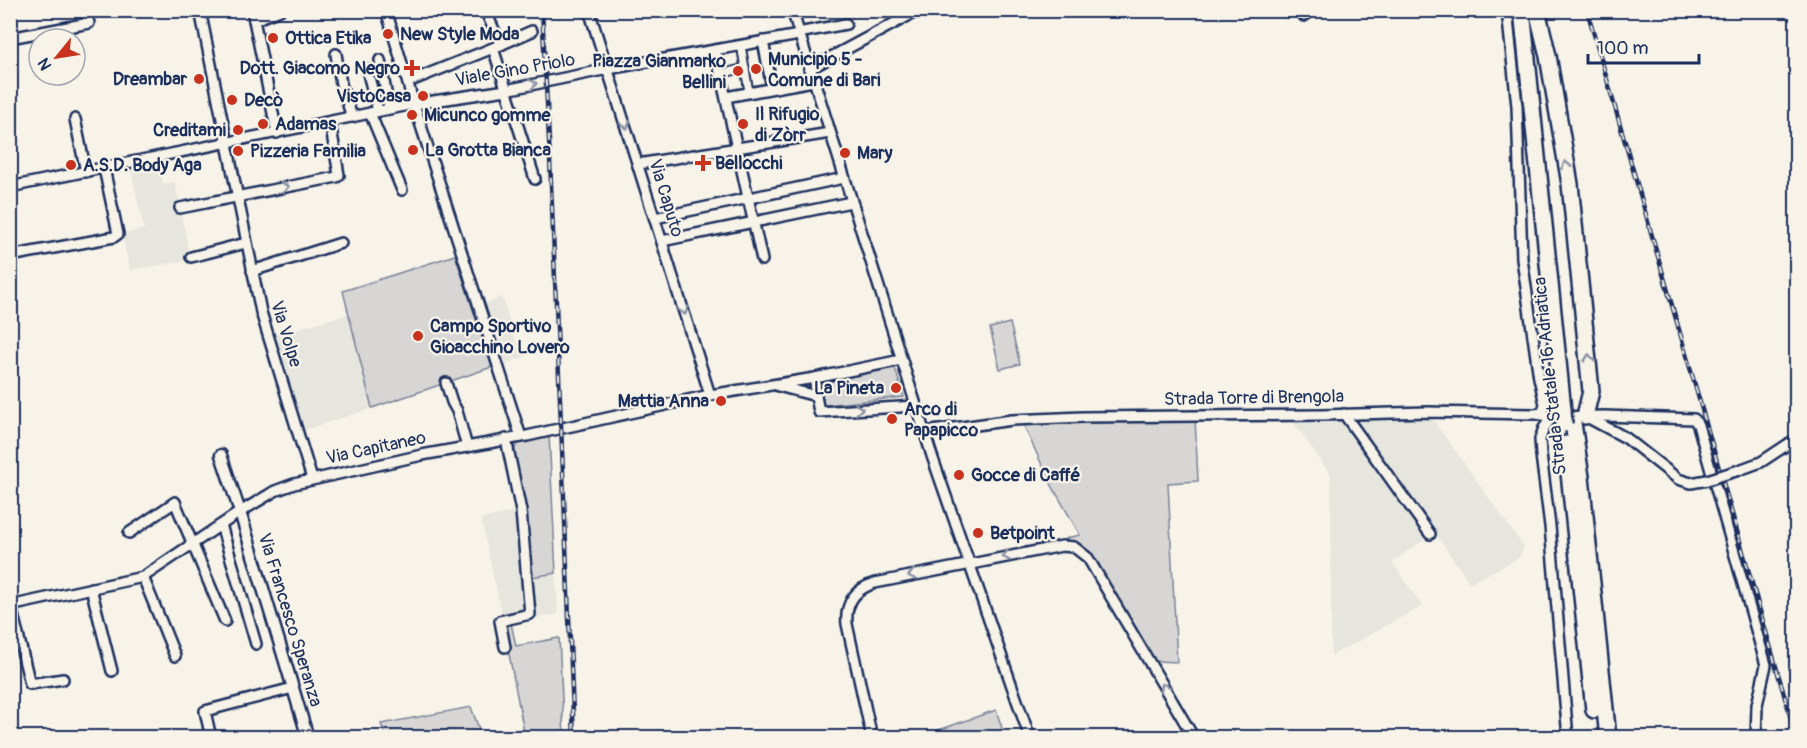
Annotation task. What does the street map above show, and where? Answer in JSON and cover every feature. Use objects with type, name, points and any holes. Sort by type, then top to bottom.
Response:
[{"type":"highway","name":"Strada Statale 16 Adriatica","points":[[1522,10],[1568,416],[1581,477],[1608,738]]},
{"type":"highway","name":"Strada Statale 16 Adriatica","points":[[1532,10],[1597,738]]},
{"type":"highway","points":[[1537,10],[1548,56],[1570,184],[1591,391],[1568,416]]},
{"type":"street","points":[[10,38],[89,23],[85,10]]},
{"type":"street","name":"Via Volpe","points":[[200,10],[261,312],[312,479]]},
{"type":"street","points":[[277,133],[253,15],[280,10]]},
{"type":"street","points":[[386,10],[521,437]]},
{"type":"street","points":[[485,10],[497,44],[506,90],[535,179]]},
{"type":"street","name":"Via Caputo","points":[[589,10],[710,395]]},
{"type":"street","points":[[792,10],[916,406],[1030,738]]},
{"type":"street","points":[[809,69],[919,10]]},
{"type":"street","points":[[1304,16],[1313,10]]},
{"type":"street","points":[[1507,10],[1517,106],[1522,258],[1539,378],[1545,404],[1543,412],[1537,414]]},
{"type":"street","name":"Viale Gino Priolo","points":[[10,187],[389,108],[506,90],[846,24]]},
{"type":"street","points":[[408,82],[532,31]]},
{"type":"street","points":[[763,41],[772,88]]},
{"type":"street","points":[[741,45],[750,92]]},
{"type":"street","points":[[715,50],[762,260]]},
{"type":"street","points":[[336,54],[341,84],[352,117]]},
{"type":"street","points":[[380,60],[389,108]]},
{"type":"street","points":[[720,74],[746,68]]},
{"type":"street","points":[[367,70],[374,112],[402,190]]},
{"type":"street","points":[[726,97],[813,81]]},
{"type":"street","points":[[75,119],[86,172]]},
{"type":"street","points":[[180,208],[339,175],[330,122]]},
{"type":"street","points":[[638,164],[830,133]]},
{"type":"street","points":[[10,256],[114,237],[118,234],[104,168]]},
{"type":"street","points":[[655,218],[844,178]]},
{"type":"street","points":[[662,241],[851,202]]},
{"type":"street","points":[[191,256],[246,243]]},
{"type":"street","points":[[252,271],[341,243]]},
{"type":"street","name":"Via Capitaneo","points":[[11,606],[144,577],[275,491],[312,479],[422,455],[521,437],[710,395],[815,378],[902,360]]},
{"type":"street","points":[[815,378],[819,412],[916,406]]},
{"type":"street","points":[[446,383],[467,447]]},
{"type":"street","points":[[773,385],[816,396]]},
{"type":"street","name":"Strada Torre di Brengola","points":[[925,432],[1012,420],[1176,415],[1427,412],[1568,416]]},
{"type":"street","points":[[1344,414],[1430,534]]},
{"type":"street","points":[[1568,416],[1626,438],[1678,479],[1691,483],[1761,462],[1797,439]]},
{"type":"street","points":[[1568,738],[1551,537],[1540,439],[1544,428],[1568,416],[1694,419],[1698,424],[1766,665],[1757,705],[1756,738]]},
{"type":"street","points":[[505,647],[500,621],[530,614],[521,510],[506,439]]},
{"type":"street","name":"Via Francesco Speranza","points":[[221,455],[308,738]]},
{"type":"street","points":[[129,532],[175,502],[225,621]]},
{"type":"street","points":[[221,525],[256,644]]},
{"type":"street","points":[[872,738],[847,624],[848,604],[853,596],[860,589],[869,585],[1056,546],[1074,547],[1083,553],[1194,738]]},
{"type":"street","points":[[144,577],[175,656]]},
{"type":"street","points":[[91,588],[112,671]]},
{"type":"street","points":[[11,606],[30,684],[63,679]]},
{"type":"street","points":[[211,738],[205,711],[293,688]]},
{"type":"shaded area","points":[[159,163],[163,184],[175,182],[190,260],[130,270],[122,234],[144,229],[131,169]]},
{"type":"shaded area","name":"Campo Sportivo Gioacchino Lovero","points":[[455,255],[492,367],[372,408],[343,291]]},
{"type":"shaded area","points":[[502,297],[516,343],[523,341],[527,356],[505,364],[485,304]]},
{"type":"shaded area","points":[[349,314],[373,408],[304,430],[274,335]]},
{"type":"shaded area","points":[[1010,323],[1020,364],[1000,369],[990,328]]},
{"type":"shaded area","points":[[895,368],[904,397],[824,405],[820,383]]},
{"type":"shaded area","points":[[1431,417],[1524,547],[1519,558],[1470,583],[1435,533],[1432,534],[1350,418]]},
{"type":"shaded area","points":[[1195,418],[1198,481],[1168,483],[1177,662],[1154,661],[1091,555],[1079,544],[1066,540],[1080,535],[1050,482],[1023,424]]},
{"type":"shaded area","points":[[1344,418],[1428,537],[1392,562],[1422,606],[1331,656],[1331,475],[1292,420]]},
{"type":"shaded area","points":[[549,435],[556,573],[532,577],[525,507],[513,452],[519,441]]},
{"type":"shaded area","points":[[516,511],[526,607],[522,611],[502,616],[481,519]]},
{"type":"shaded area","points":[[556,573],[558,614],[536,618],[532,577]]},
{"type":"shaded area","points":[[511,623],[516,646],[559,638],[564,737],[525,737],[504,628],[506,624]]},
{"type":"shaded area","points":[[471,707],[482,737],[386,737],[381,724]]},
{"type":"shaded area","points":[[996,710],[1005,737],[919,737]]},
{"type":"railway","points":[[542,10],[574,738]]},
{"type":"railway","points":[[1587,10],[1796,736]]},
{"type":"place","name":"New Style Moda","points":[[388,34]]},
{"type":"place","name":"Ottica Etika","points":[[273,38]]},
{"type":"place","name":"Dott. Giacomo Negro","points":[[412,68]]},
{"type":"place","name":"Municipio 5 - Comune di Bari","points":[[756,69]]},
{"type":"place","name":"Piazza Gianmarko Bellini","points":[[738,71]]},
{"type":"place","name":"Dreambar","points":[[199,79]]},
{"type":"place","name":"VistoCasa","points":[[423,96]]},
{"type":"place","name":"Decò","points":[[232,100]]},
{"type":"place","name":"Micunco gomme","points":[[412,115]]},
{"type":"place","name":"Adamas","points":[[263,124]]},
{"type":"place","name":"Il Rifugio di Zòrr","points":[[743,124]]},
{"type":"place","name":"Creditami","points":[[238,130]]},
{"type":"place","name":"La Grotta Bianca","points":[[413,150]]},
{"type":"place","name":"Pizzeria Familia","points":[[238,151]]},
{"type":"place","name":"Mary","points":[[845,153]]},
{"type":"place","name":"Bellocchi","points":[[703,163]]},
{"type":"place","name":"A.S.D. Body Aga","points":[[71,165]]},
{"type":"place","name":"Campo Sportivo Gioacchino Lovero","points":[[418,336]]},
{"type":"place","name":"La Pineta","points":[[896,388]]},
{"type":"place","name":"Mattia Anna","points":[[721,401]]},
{"type":"place","name":"Arco di Papapicco","points":[[892,419]]},
{"type":"place","name":"Gocce di Caffé","points":[[959,475]]},
{"type":"place","name":"Betpoint","points":[[978,533]]}]
